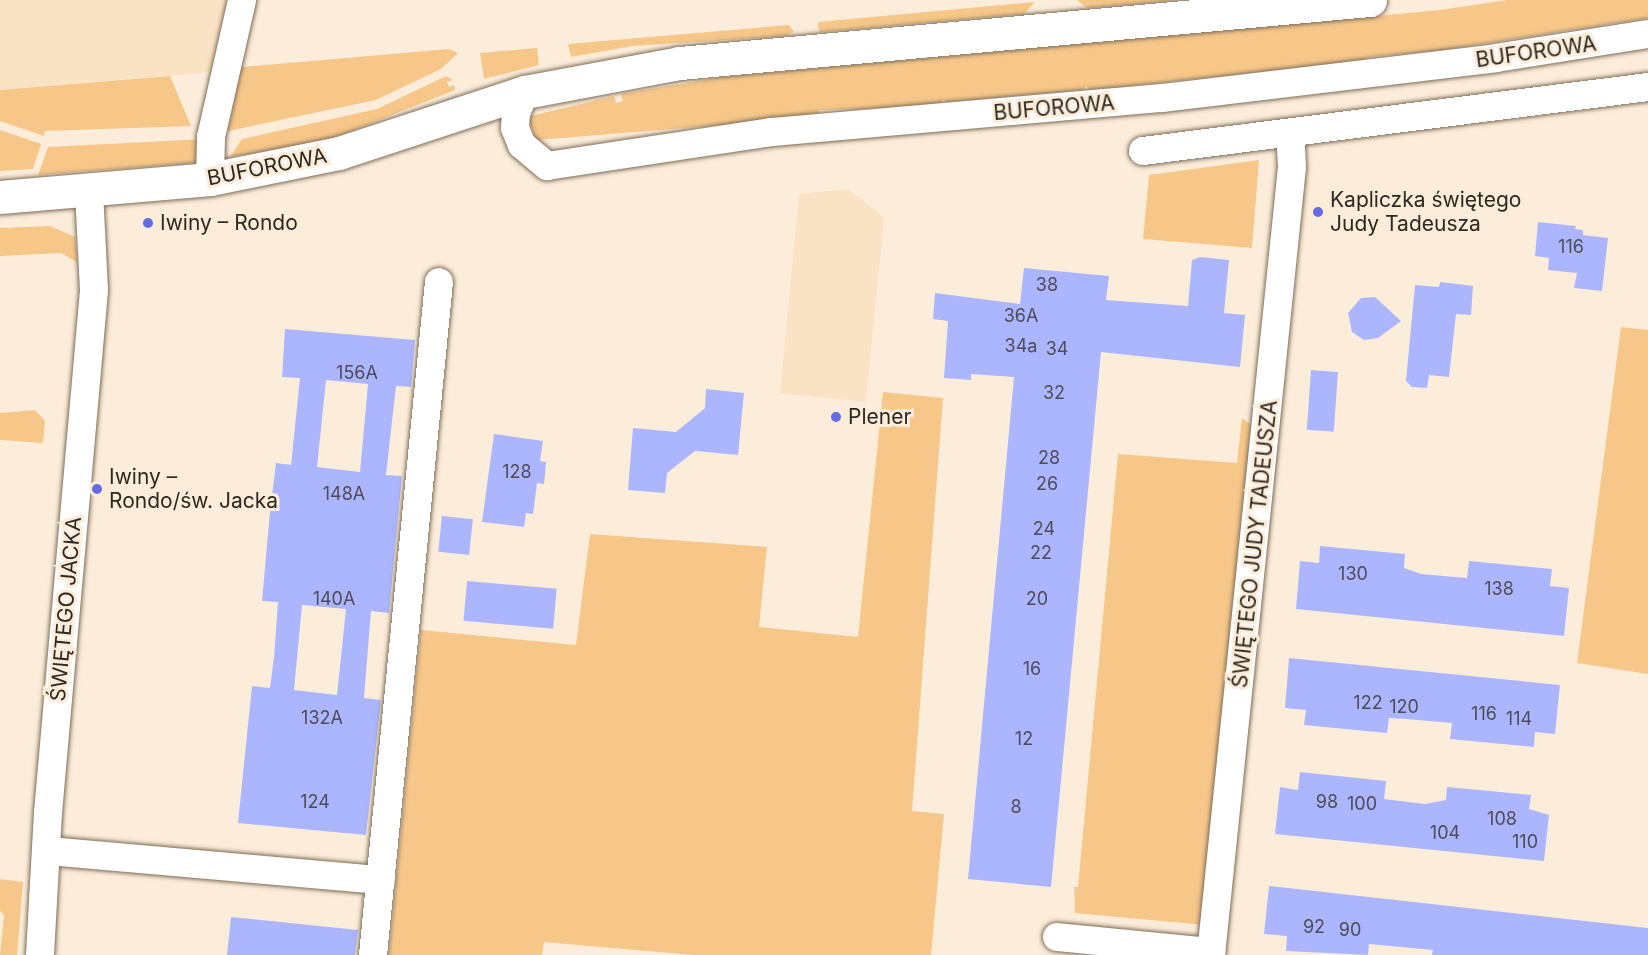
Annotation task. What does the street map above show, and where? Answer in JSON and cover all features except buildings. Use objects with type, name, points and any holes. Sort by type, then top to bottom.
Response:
[{"type":"main road","name":"BUFOROWA","points":[[0,196],[210,179],[339,153],[525,92],[680,63],[1370,0]]},
{"type":"street","points":[[210,179],[211,137],[242,0]]},
{"type":"street","name":"BUFOROWA","points":[[525,92],[516,113],[515,128],[522,145],[547,166],[772,132],[1174,97],[1496,58],[1648,34]]},
{"type":"street","points":[[1143,151],[1648,87]]},
{"type":"street","name":"ŚWIĘTEGO JUDY TADEUSZA","points":[[1211,953],[1292,167],[1290,133]]},
{"type":"street","name":"ŚWIĘTEGO JACKA","points":[[40,955],[94,290],[88,190]]},
{"type":"street","points":[[373,955],[439,282]]},
{"type":"street","points":[[48,851],[381,880]]},
{"type":"street","points":[[1057,936],[1211,953]]},
{"type":"shaded area","points":[[0,0],[227,0],[211,72],[0,90]]},
{"type":"shaded area","points":[[1077,0],[1176,0],[1087,8]]},
{"type":"shaded area","points":[[1507,0],[1648,0],[1648,18],[1443,50],[1368,57],[1364,61],[1120,87],[1088,89],[1087,86],[1082,90],[947,102],[943,99],[942,103],[890,108],[819,110],[818,114],[770,121],[537,140],[530,123],[531,116],[614,96],[616,103],[623,101],[621,94],[723,77],[1440,10]]},
{"type":"shaded area","points":[[1035,2],[1024,14],[820,32],[818,27],[818,22]]},
{"type":"shaded area","points":[[789,25],[794,32],[786,36],[633,46],[571,57],[568,44]]},
{"type":"shaded area","points":[[537,48],[539,65],[484,79],[480,53]]},
{"type":"shaded area","points":[[449,49],[458,53],[441,69],[376,100],[228,131],[241,67]]},
{"type":"shaded area","points":[[170,76],[191,126],[45,131],[44,136],[0,121],[0,90]]},
{"type":"shaded area","points":[[446,76],[453,80],[447,82],[449,87],[454,85],[455,90],[349,132],[319,142],[230,157],[242,139],[377,109]]},
{"type":"shaded area","points":[[0,130],[41,144],[33,169],[0,171]]},
{"type":"shaded area","points":[[206,139],[205,162],[38,175],[48,147]]},
{"type":"shaded area","points":[[1259,160],[1252,248],[1143,239],[1149,175]]},
{"type":"shaded area","points":[[849,189],[884,218],[866,402],[780,393],[799,194]]},
{"type":"shaded area","points":[[50,226],[75,237],[77,262],[61,253],[0,256],[0,228]]},
{"type":"shaded area","points":[[1621,327],[1648,330],[1648,674],[1577,663]]},
{"type":"shaded area","points":[[883,392],[943,398],[912,811],[944,814],[931,955],[693,955],[544,942],[542,955],[389,955],[421,630],[576,645],[590,534],[767,547],[759,627],[858,637]]},
{"type":"shaded area","points":[[35,410],[45,421],[43,443],[0,440],[0,413]]},
{"type":"shaded area","points":[[1242,418],[1253,426],[1204,925],[1075,913],[1074,887],[1078,887],[1118,454],[1237,463]]},
{"type":"shaded area","points":[[0,879],[23,882],[17,955],[0,955],[4,915],[0,911]]},
{"type":"place","name":"Kapliczka świętego Judy Tadeusza","points":[[1318,212]]},
{"type":"place","name":"Iwiny – Rondo","points":[[148,223]]},
{"type":"place","name":"Plener","points":[[836,417]]},
{"type":"place","name":"Iwiny – Rondo/św. Jacka","points":[[97,489]]}]
